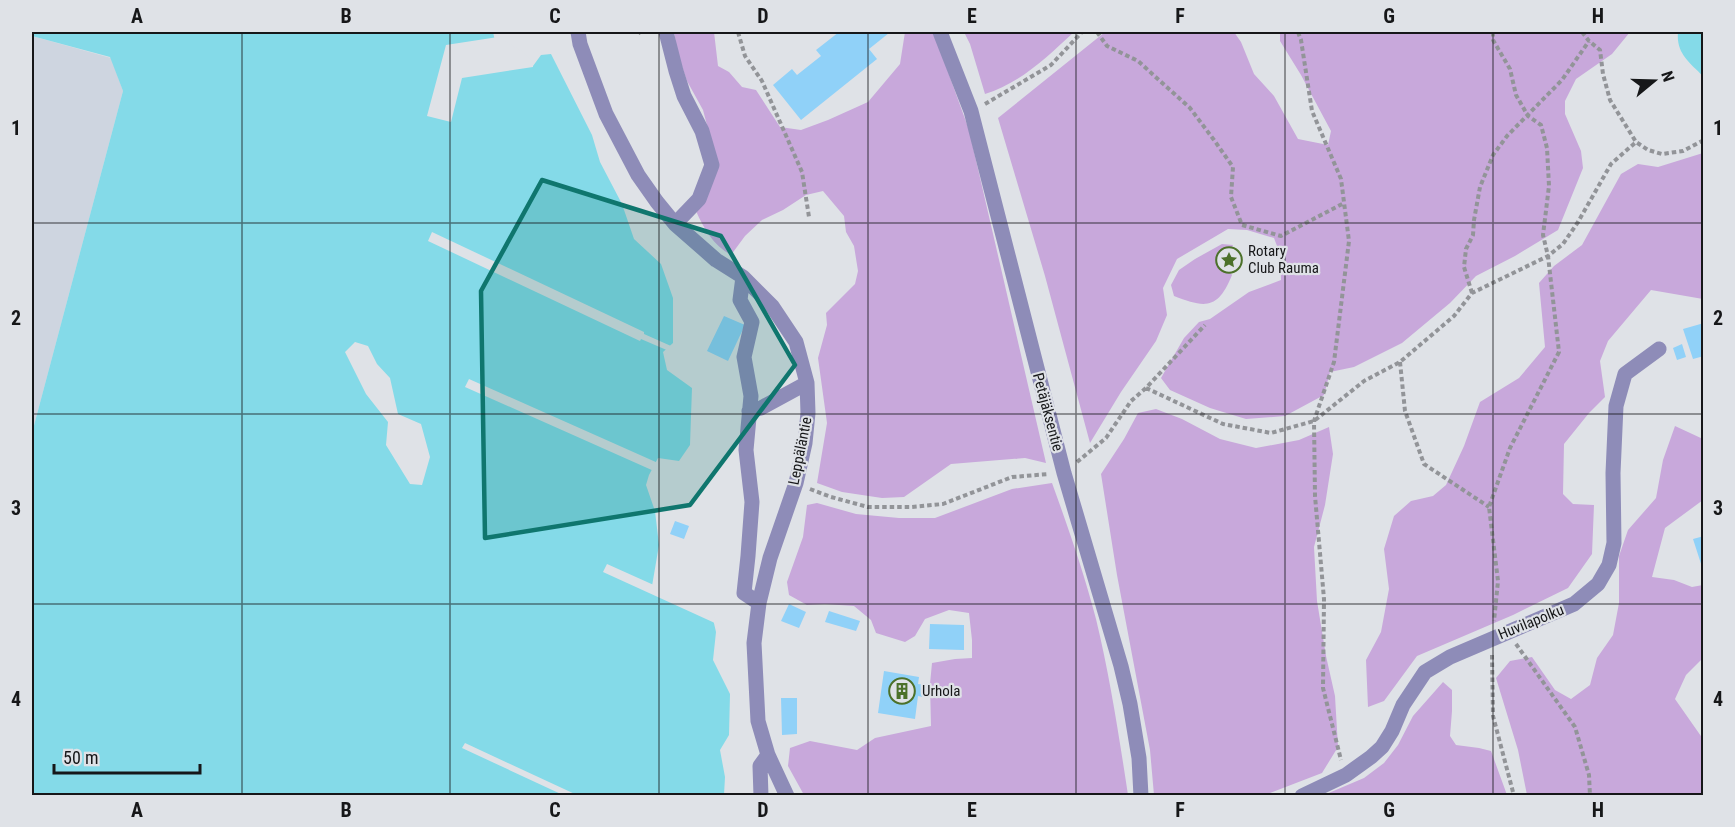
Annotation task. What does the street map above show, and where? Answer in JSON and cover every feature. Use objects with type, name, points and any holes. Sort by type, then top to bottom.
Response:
[{"type":"street","name":"Leppäläntie","points":[[578,32],[580,44],[606,114],[638,175],[675,224],[716,260],[743,277],[772,306],[796,342],[807,383],[808,413],[805,443],[796,483],[770,558],[759,603],[754,643],[758,721],[768,755],[787,795]]},
{"type":"street","points":[[666,32],[684,96],[702,131],[712,165],[699,199],[675,224]]},
{"type":"street","name":"Petäjäksentie","points":[[940,32],[971,111],[1064,473],[1128,694],[1139,758],[1141,795]]},
{"type":"street","points":[[743,277],[740,300],[752,322],[744,357],[751,396],[746,450],[752,502],[744,593],[759,603]]},
{"type":"street","name":"Huvilapolku","points":[[1302,795],[1346,776],[1382,747],[1403,705],[1425,672],[1450,657],[1574,604],[1598,584],[1610,565],[1614,543],[1613,473],[1616,406],[1625,374],[1659,349]]},
{"type":"street","points":[[749,411],[761,408],[807,383]]},
{"type":"street","points":[[761,795],[760,766],[768,755]]},
{"type":"path","points":[[738,32],[745,56],[762,81],[801,172],[809,217]]},
{"type":"path","points":[[971,111],[1052,65],[1082,32]]},
{"type":"path","points":[[1097,32],[1107,46],[1138,61],[1190,108],[1233,167],[1231,197],[1242,225],[1281,236],[1344,202]]},
{"type":"path","points":[[1298,32],[1312,111],[1341,179],[1349,241],[1334,362],[1314,421],[1315,496],[1324,599],[1323,688],[1346,776]]},
{"type":"path","points":[[1400,362],[1405,411],[1424,464],[1490,507],[1510,448],[1559,352],[1548,256],[1543,235],[1549,186],[1547,148],[1541,125],[1528,116],[1516,95],[1510,69],[1493,40],[1493,32]]},
{"type":"path","points":[[1582,32],[1600,50],[1610,100],[1636,142],[1648,150],[1662,154],[1683,150],[1704,140]]},
{"type":"path","points":[[1472,293],[1464,267],[1466,249],[1473,235],[1480,187],[1493,155],[1507,136],[1562,80],[1589,41]]},
{"type":"path","points":[[1146,388],[1222,424],[1271,433],[1314,421],[1364,381],[1400,362],[1454,316],[1472,293],[1548,256],[1563,244],[1611,164],[1636,142]]},
{"type":"path","points":[[796,483],[831,497],[868,507],[911,507],[943,504],[1012,477],[1064,473],[1106,438],[1131,401],[1205,325]]},
{"type":"path","points":[[1507,632],[1575,727],[1589,775],[1590,795]]},
{"type":"highlighted area","points":[[542,180],[721,236],[795,365],[690,505],[485,538],[481,291]]},
{"type":"shaded area","points":[[674,32],[714,32],[718,66],[729,72],[742,87],[756,90],[780,127],[801,130],[868,102],[900,64],[905,32],[932,32],[969,130],[1046,463],[1025,458],[951,464],[904,497],[882,498],[842,492],[817,483],[827,423],[818,358],[827,325],[826,313],[855,284],[858,271],[854,246],[846,232],[844,216],[823,191],[806,195],[762,220],[745,236],[731,255],[714,241],[696,211],[716,159],[703,110],[687,81],[678,55]]},
{"type":"shaded area","points":[[964,32],[1074,32],[1022,76],[985,94],[970,44]]},
{"type":"shaded area","points":[[1105,32],[1234,32],[1241,42],[1254,74],[1274,96],[1298,139],[1328,145],[1331,131],[1280,41],[1280,32],[1630,32],[1612,54],[1576,79],[1565,101],[1565,114],[1581,151],[1583,168],[1558,230],[1476,276],[1450,303],[1402,343],[1354,367],[1330,372],[1324,395],[1285,416],[1246,419],[1210,408],[1170,390],[1161,378],[1184,338],[1199,322],[1210,319],[1249,292],[1281,280],[1280,254],[1274,238],[1247,230],[1228,229],[1177,259],[1163,288],[1167,315],[1156,341],[1090,443],[1045,276],[998,118]]},
{"type":"shaded area","points":[[32,36],[111,58],[123,91],[32,433]]},
{"type":"shaded area","points":[[1703,153],[1703,299],[1651,290],[1608,341],[1600,361],[1605,397],[1564,444],[1563,494],[1573,504],[1594,505],[1592,554],[1568,588],[1513,615],[1417,656],[1384,701],[1368,707],[1366,660],[1381,632],[1389,589],[1384,549],[1394,516],[1411,501],[1433,496],[1446,485],[1464,446],[1480,402],[1519,378],[1545,347],[1539,283],[1554,266],[1582,245],[1621,174],[1638,164],[1658,167]]},
{"type":"shaded area","points":[[1222,244],[1233,245],[1230,252],[1222,259],[1232,275],[1221,295],[1216,300],[1202,304],[1174,296],[1171,285],[1179,270]]},
{"type":"shaded area","points":[[1156,409],[1182,419],[1220,439],[1256,448],[1299,440],[1329,427],[1333,454],[1325,505],[1314,547],[1317,601],[1335,696],[1338,747],[1322,773],[1265,795],[1154,795],[1150,750],[1117,575],[1101,474],[1138,413]]},
{"type":"shaded area","points":[[1675,426],[1703,439],[1703,500],[1665,528],[1652,577],[1674,580],[1692,587],[1703,585],[1703,658],[1686,675],[1675,699],[1703,739],[1703,795],[1527,795],[1518,750],[1496,678],[1510,661],[1532,657],[1555,690],[1571,699],[1590,685],[1597,658],[1613,635],[1619,603],[1619,556],[1628,530],[1656,498],[1663,460]]},
{"type":"shaded area","points":[[1052,483],[1076,550],[1096,619],[1118,729],[1128,795],[804,795],[788,766],[790,748],[810,741],[857,750],[875,738],[931,726],[932,663],[972,658],[969,613],[949,610],[925,619],[915,636],[905,642],[876,633],[871,620],[854,606],[807,605],[789,595],[787,582],[803,537],[807,505],[817,503],[856,514],[899,518],[935,518],[1012,489]]},
{"type":"shaded area","points":[[1443,682],[1452,690],[1450,736],[1456,745],[1491,751],[1507,795],[1324,795],[1364,778],[1384,763],[1398,745],[1413,716]]},
{"type":"water","points":[[32,32],[493,32],[495,41],[533,66],[541,55],[551,54],[592,135],[600,162],[622,204],[634,239],[661,264],[673,298],[673,343],[663,352],[667,370],[692,388],[690,445],[679,461],[658,458],[646,485],[655,511],[659,545],[652,586],[713,619],[716,632],[713,660],[730,694],[729,735],[720,750],[725,777],[724,795],[32,795],[32,433],[123,91],[110,57],[32,36]],"holes":[[[355,342],[368,346],[377,364],[390,378],[398,414],[421,424],[430,457],[422,485],[410,484],[386,445],[388,422],[366,394],[345,352]]]},
{"type":"water","points":[[1678,32],[1703,32],[1703,76],[1681,51]]},
{"type":"pier","points":[[498,37],[523,52],[533,62],[533,67],[462,78],[451,122],[427,116],[446,45]]},
{"type":"pier","points":[[432,232],[644,332],[671,346],[669,351],[641,339],[640,341],[428,241]]},
{"type":"pier","points":[[469,379],[658,463],[654,471],[465,387]]},
{"type":"pier","points":[[607,564],[656,586],[714,617],[717,624],[603,572]]},
{"type":"pier","points":[[465,743],[577,795],[563,795],[462,748]]},
{"type":"building","points":[[839,32],[889,33],[869,49],[877,59],[801,120],[773,85],[792,69],[797,75],[821,56],[816,50]]},
{"type":"building","points":[[724,316],[745,325],[728,361],[707,351]]},
{"type":"building","points":[[1704,323],[1704,356],[1693,359],[1683,329]]},
{"type":"building","points":[[1682,344],[1686,357],[1677,360],[1673,348]]},
{"type":"building","points":[[675,521],[689,526],[684,539],[670,534]]},
{"type":"building","points":[[1704,536],[1704,570],[1703,570],[1693,539]]},
{"type":"building","points":[[789,604],[806,612],[799,628],[781,621]]},
{"type":"building","points":[[829,611],[860,621],[856,631],[825,622]]},
{"type":"building","points":[[930,624],[964,625],[964,650],[929,649]]},
{"type":"building","name":"Urhola","points":[[884,671],[919,677],[918,684],[925,685],[923,697],[918,696],[915,719],[878,713]]},
{"type":"building","points":[[781,698],[797,698],[797,734],[782,735]]},
{"type":"place","name":"Rotary Club Rauma","points":[[1229,260]]},
{"type":"place","name":"Urhola","points":[[902,691]]}]
